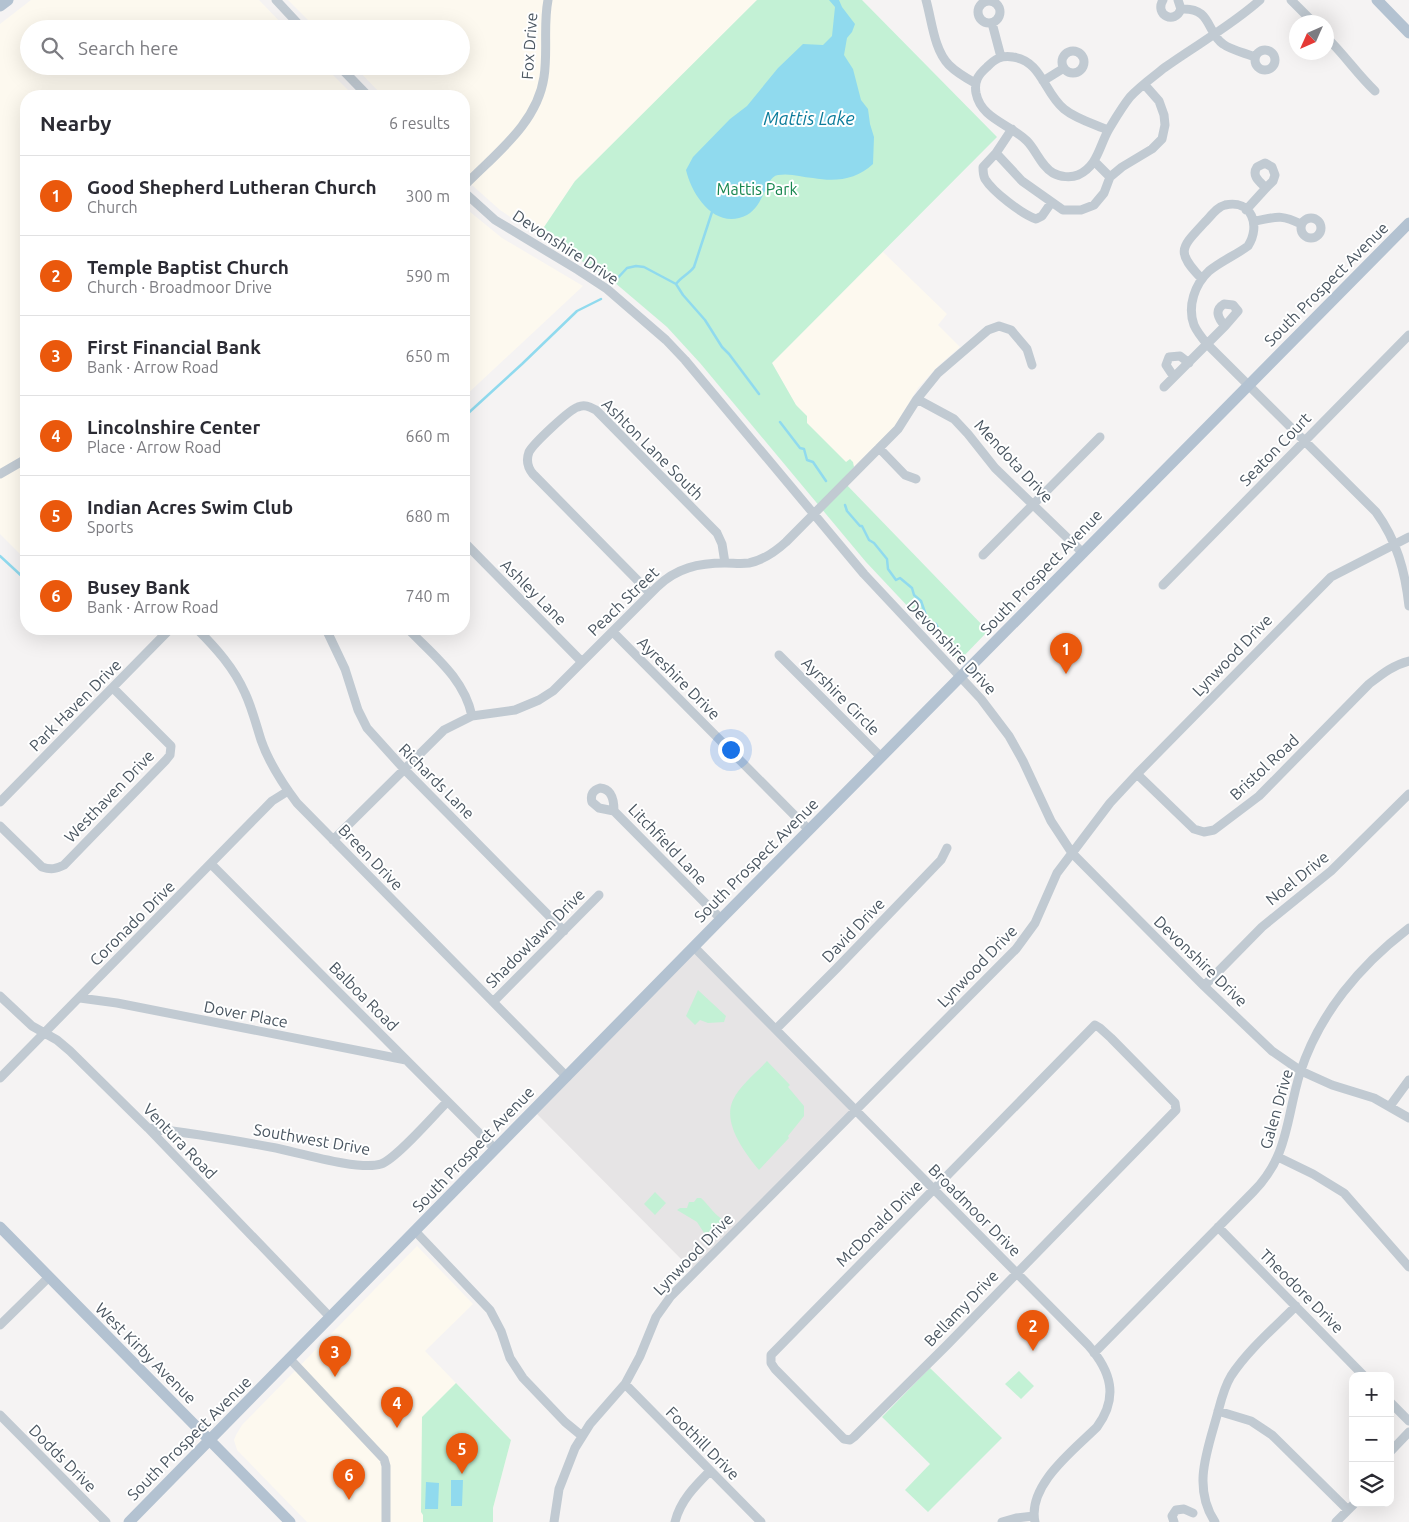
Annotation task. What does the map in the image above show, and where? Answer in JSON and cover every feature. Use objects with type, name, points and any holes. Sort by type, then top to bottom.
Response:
[{"type":"main road","points":[[0,6],[8,0]]},
{"type":"main road","points":[[1377,0],[1409,33]]},
{"type":"main road","name":"South Prospect Avenue","points":[[128,1522],[1409,223]]},
{"type":"main road","name":"West Kirby Avenue","points":[[0,1227],[290,1522]]},
{"type":"street","points":[[276,0],[295,20]]},
{"type":"street","name":"Fox Drive","points":[[470,180],[525,123],[536,106],[544,75],[548,0]]},
{"type":"street","points":[[928,0],[940,52],[948,64],[975,83]]},
{"type":"street","points":[[1163,0],[1160,3],[1161,12],[1168,18],[1176,16],[1180,4],[1202,15],[1223,44],[1255,57]]},
{"type":"street","points":[[1108,130],[1065,110],[1055,100],[1034,66],[1027,61],[1012,56],[995,59],[981,72],[975,83],[981,108],[988,115],[1012,129],[1029,143],[1046,167],[1054,174],[1071,177],[1078,175],[1095,162],[1108,130],[1130,98],[1144,84],[1172,62],[1246,13],[1260,0]]},
{"type":"street","points":[[1291,0],[1306,15]]},
{"type":"street","points":[[992,23],[1001,57]]},
{"type":"street","points":[[1334,45],[1362,79],[1375,91]]},
{"type":"street","points":[[1044,81],[1064,68]]},
{"type":"street","points":[[348,75],[362,90]]},
{"type":"street","points":[[996,153],[1022,181],[1062,210],[1080,210],[1094,205],[1104,193],[1110,177],[1162,139],[1165,125],[1164,115],[1159,101],[1144,84]]},
{"type":"street","points":[[1012,129],[996,153],[983,167],[986,179],[1006,200],[1036,219],[1042,216],[1052,203]]},
{"type":"street","points":[[1095,162],[1110,177]]},
{"type":"street","points":[[1246,210],[1266,188]]},
{"type":"street","name":"Devonshire Drive","points":[[470,197],[495,220],[597,282],[666,340],[881,593],[981,699],[1009,736],[1023,761],[1051,822],[1072,853],[1204,986],[1272,1051],[1301,1070],[1332,1085],[1374,1098],[1409,1118]]},
{"type":"street","points":[[1202,279],[1186,261],[1185,248],[1188,240],[1215,211],[1224,205],[1235,205],[1246,210],[1251,214],[1255,222],[1255,231],[1248,246],[1218,265],[1202,279],[1193,296],[1192,312],[1194,326],[1207,344],[1248,386],[1305,440],[1376,512],[1395,544],[1404,570],[1409,606]]},
{"type":"street","points":[[1255,222],[1279,216],[1287,217],[1301,224]]},
{"type":"street","points":[[1164,387],[1225,326]]},
{"type":"street","name":"Peach Street","points":[[333,840],[444,730],[472,716],[515,710],[553,691],[664,580],[680,570],[697,565],[750,563],[773,553],[898,429],[916,399],[938,373],[994,328],[1006,327],[1015,333],[1027,349],[1032,365]]},
{"type":"street","name":"Seaton Court","points":[[1163,585],[1409,335]]},
{"type":"street","points":[[1174,377],[1166,365],[1170,357],[1180,356],[1188,363]]},
{"type":"street","name":"Mendota Drive","points":[[916,399],[944,413],[958,423],[996,468],[1083,553]]},
{"type":"street","name":"Ashton Lane South","points":[[650,593],[533,474],[528,465],[528,457],[532,448],[567,414],[579,406],[589,406],[596,410],[717,533],[722,544],[725,563]]},
{"type":"street","points":[[983,555],[1100,437]]},
{"type":"street","points":[[879,448],[905,475],[916,480]]},
{"type":"street","points":[[0,474],[20,462]]},
{"type":"street","name":"Lynwood Drive","points":[[554,1522],[559,1489],[565,1471],[582,1436],[602,1409],[625,1384],[640,1356],[650,1328],[667,1301],[1016,949],[1035,923],[1057,873],[1110,802],[1137,774],[1331,577],[1409,537]]},
{"type":"street","name":"Ashley Lane","points":[[470,548],[582,662]]},
{"type":"street","name":"Ayreshire Drive","points":[[613,632],[809,830]]},
{"type":"street","name":"Park Haven Drive","points":[[0,802],[164,635]]},
{"type":"street","name":"Breen Drive","points":[[203,635],[223,656],[236,675],[245,692],[269,759],[288,791],[311,818],[567,1077]]},
{"type":"street","name":"Richards Lane","points":[[329,635],[336,648],[358,710],[367,728],[404,769],[564,930]]},
{"type":"street","points":[[414,635],[457,680],[469,704],[472,716]]},
{"type":"street","name":"Ayrshire Circle","points":[[780,655],[881,757]]},
{"type":"street","name":"Bristol Road","points":[[1137,774],[1194,829],[1204,832],[1214,830],[1259,796],[1369,684],[1384,672],[1409,661]]},
{"type":"street","name":"Westhaven Drive","points":[[0,826],[42,867],[47,869],[58,868],[64,865],[166,760],[170,754],[171,746],[113,688]]},
{"type":"street","name":"Coronado Drive","points":[[0,1078],[272,802],[288,791]]},
{"type":"street","name":"Noel Drive","points":[[1204,986],[1262,927],[1331,871],[1409,794]]},
{"type":"street","name":"Litchfield Lane","points":[[614,811],[721,919]]},
{"type":"street","name":"David Drive","points":[[776,1028],[941,860],[946,848]]},
{"type":"street","name":"Balboa Road","points":[[212,864],[495,1149]]},
{"type":"street","name":"Shadowlawn Drive","points":[[493,1002],[599,895]]},
{"type":"street","name":"Galen Drive","points":[[1094,1352],[1260,1186],[1278,1157],[1284,1143],[1301,1070],[1320,1029],[1343,992],[1377,954],[1409,928]]},
{"type":"street","name":"Broadmoor Drive","points":[[694,947],[1094,1352],[1106,1371],[1110,1385],[1104,1417],[1045,1481],[1037,1498],[1035,1519]]},
{"type":"street","name":"Ventura Road","points":[[0,996],[32,1026],[57,1040],[70,1051],[148,1128],[330,1317]]},
{"type":"street","name":"Dover Place","points":[[80,998],[117,1003],[406,1060]]},
{"type":"street","name":"McDonald Drive","points":[[850,1440],[844,1439],[775,1369],[770,1359],[771,1355],[1093,1026],[1097,1025],[1175,1103],[1176,1110]]},
{"type":"street","points":[[1390,1106],[1409,1080]]},
{"type":"street","name":"Southwest Drive","points":[[148,1128],[203,1134],[364,1167],[388,1161],[447,1102]]},
{"type":"street","name":"Bellamy Drive","points":[[850,1440],[932,1360],[1176,1110]]},
{"type":"street","points":[[1278,1157],[1313,1174],[1344,1193],[1409,1267]]},
{"type":"street","name":"Theodore Drive","points":[[1218,1227],[1360,1372]]},
{"type":"street","points":[[415,1231],[490,1310],[501,1331],[510,1358],[523,1378],[565,1422],[582,1436]]},
{"type":"street","points":[[0,1325],[49,1276]]},
{"type":"street","points":[[1215,1522],[1208,1508],[1203,1489],[1204,1464],[1223,1394],[1232,1375],[1242,1362],[1296,1306]]},
{"type":"street","points":[[289,1358],[384,1458],[386,1466],[386,1522]]},
{"type":"street","name":"Foothill Drive","points":[[625,1384],[761,1522]]},
{"type":"street","points":[[1394,1406],[1409,1421]]},
{"type":"street","points":[[1218,1412],[1251,1422],[1272,1435],[1348,1510]]},
{"type":"street","name":"Dodds Drive","points":[[0,1415],[106,1522]]},
{"type":"street","points":[[1394,1448],[1409,1432]]},
{"type":"street","points":[[675,1522],[680,1506],[688,1494],[710,1471]]},
{"type":"street","points":[[1336,1522],[1351,1507]]},
{"type":"street","points":[[1174,1522],[1172,1519],[1173,1513],[1180,1509],[1189,1510],[1193,1518],[1208,1508]]},
{"type":"street","points":[[1002,1522],[1016,1518],[1035,1519]]},
{"type":"shaded area","points":[[31,0],[259,0],[278,20],[20,20],[20,75],[333,75],[348,90],[20,90],[20,554],[0,534],[0,24]]},
{"type":"shaded area","points":[[288,0],[757,0],[575,181],[538,236],[500,210],[470,183],[470,90],[377,90],[363,75],[470,75],[470,20],[308,20]]},
{"type":"shaded area","points":[[470,212],[502,238],[583,286],[470,391]]},
{"type":"shaded area","points":[[883,252],[947,314],[938,325],[960,347],[938,366],[918,388],[894,427],[841,479],[846,462],[807,423],[807,416],[796,405],[772,363]]},
{"type":"shaded area","points":[[694,951],[850,1110],[693,1271],[533,1110]]},
{"type":"shaded area","points":[[417,1246],[473,1304],[425,1351],[511,1440],[493,1508],[493,1522],[307,1522],[237,1450],[234,1440],[242,1425]]},
{"type":"green space","name":"Mattis Park","points":[[757,0],[862,0],[997,137],[772,363],[796,405],[807,416],[807,423],[846,462],[850,459],[853,462],[854,467],[842,480],[988,631],[959,661],[866,562],[700,363],[667,327],[614,282],[538,236],[575,181]]},
{"type":"green space","points":[[698,990],[726,1016],[724,1022],[708,1023],[700,1020],[695,1025],[686,1016]]},
{"type":"green space","points":[[767,1061],[790,1085],[788,1087],[804,1106],[804,1116],[788,1136],[789,1138],[759,1170],[747,1155],[737,1137],[730,1118],[730,1109],[740,1089]]},
{"type":"green space","points":[[655,1192],[666,1203],[655,1215],[644,1204]]},
{"type":"green space","points":[[697,1198],[701,1198],[724,1220],[711,1237],[706,1236],[697,1222],[677,1210],[687,1208],[689,1202],[694,1202]]},
{"type":"green space","points":[[930,1368],[1002,1438],[928,1512],[905,1490],[930,1464],[882,1417]]},
{"type":"green space","points":[[1019,1371],[1034,1386],[1021,1399],[1005,1384]]},
{"type":"green space","points":[[456,1383],[511,1440],[493,1508],[493,1522],[423,1522],[421,1512],[422,1417]]},
{"type":"water","name":"Mattis Lake","points":[[829,0],[839,0],[855,24],[847,38],[844,55],[853,69],[861,100],[868,109],[874,137],[873,164],[852,177],[837,180],[778,175],[770,181],[758,205],[747,215],[736,219],[716,215],[700,200],[689,180],[686,170],[693,157],[730,119],[747,106],[778,68],[803,44],[823,45],[832,36],[835,7]]},
{"type":"water","points":[[451,1480],[463,1480],[462,1506],[451,1506]]},
{"type":"water","points":[[426,1482],[439,1483],[438,1509],[425,1509]]},
{"type":"waterway","points":[[676,284],[694,267],[712,212]]},
{"type":"waterway","points":[[614,282],[627,268],[636,266],[644,267],[676,284],[759,394]]},
{"type":"waterway","points":[[470,412],[577,311],[601,299]]},
{"type":"waterway","points":[[780,422],[800,448],[804,449],[807,460],[813,462],[826,481]]},
{"type":"waterway","points":[[845,505],[847,511],[862,526],[869,540],[874,543],[887,559],[888,569],[896,580],[900,578],[912,588],[914,595],[921,601],[928,621],[936,624],[939,630]]},
{"type":"waterway","points":[[0,556],[20,574]]},
{"type":"place","name":"Good Shepherd Lutheran Church","points":[[1066,674]]},
{"type":"place","name":"Temple Baptist Church","points":[[1033,1351]]},
{"type":"place","name":"First Financial Bank","points":[[335,1377]]},
{"type":"place","name":"Lincolnshire Center","points":[[397,1428]]},
{"type":"place","name":"Indian Acres Swim Club","points":[[462,1474]]},
{"type":"place","name":"Busey Bank","points":[[349,1500]]}]
